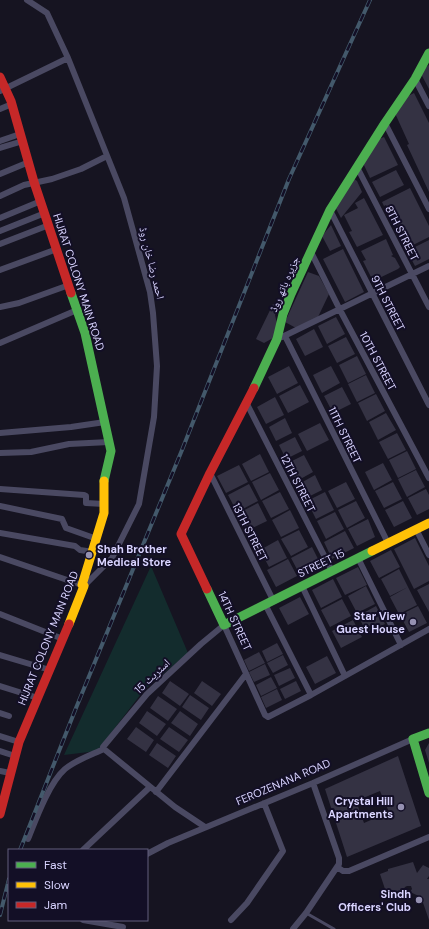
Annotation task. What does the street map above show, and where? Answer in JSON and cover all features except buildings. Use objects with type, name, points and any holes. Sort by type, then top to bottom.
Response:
[{"type":"street","name":"احمد رضا خان روڈ","points":[[27,0],[47,13],[68,58],[124,198],[150,292],[157,366],[154,417],[139,504],[112,558],[83,585]]},
{"type":"street","name":"جزیرہ باتھ روڈ","points":[[181,534],[210,473],[281,338],[283,314],[330,210],[384,123],[415,79],[429,53]]},
{"type":"street","points":[[3,90],[68,58]]},
{"type":"street","name":"HIJRAT COLONY MAIN ROAD","points":[[0,77],[3,90],[12,104],[34,182],[85,333],[111,450],[103,484],[104,513],[83,585],[63,639],[19,742],[2,799],[0,814]]},
{"type":"street","points":[[415,79],[429,106]]},
{"type":"street","points":[[0,108],[12,104]]},
{"type":"street","points":[[384,123],[429,209]]},
{"type":"street","points":[[0,141],[22,138]]},
{"type":"street","points":[[0,148],[22,138]]},
{"type":"street","points":[[0,196],[24,185],[52,179],[81,169],[107,156]]},
{"type":"street","points":[[0,174],[29,162]]},
{"type":"street","name":"8TH STREET","points":[[357,168],[429,307]]},
{"type":"street","points":[[0,218],[41,201]]},
{"type":"street","name":"9TH STREET","points":[[330,210],[429,405]]},
{"type":"street","points":[[0,230],[45,213]]},
{"type":"street","points":[[0,244],[49,225]]},
{"type":"street","points":[[0,270],[57,249]]},
{"type":"street","name":"10TH STREET","points":[[311,252],[429,478]]},
{"type":"street","points":[[281,338],[429,266]]},
{"type":"street","points":[[0,307],[19,303],[69,285]]},
{"type":"street","points":[[0,343],[77,310]]},
{"type":"street","name":"11TH STREET","points":[[281,338],[388,543]]},
{"type":"street","name":"12TH STREET","points":[[247,404],[332,571]]},
{"type":"street","points":[[0,433],[71,427],[105,422]]},
{"type":"street","points":[[0,453],[31,452],[69,444],[109,442]]},
{"type":"street","name":"13TH STREET","points":[[210,473],[311,695]]},
{"type":"street","points":[[0,489],[84,495],[86,496],[86,503],[104,504]]},
{"type":"street","points":[[0,506],[60,518],[63,520],[66,528],[96,539]]},
{"type":"street","name":"STREET 15","points":[[224,624],[429,522]]},
{"type":"street","points":[[416,529],[429,555]]},
{"type":"street","points":[[0,533],[75,546],[80,550],[93,552]]},
{"type":"street","name":"14TH STREET","points":[[181,534],[265,715],[268,717],[311,695]]},
{"type":"street","points":[[0,557],[83,585]]},
{"type":"street","points":[[358,558],[401,645]]},
{"type":"street","points":[[302,586],[345,676]]},
{"type":"street","points":[[0,614],[63,639]]},
{"type":"street","name":"اسٹریٹ 15","points":[[104,749],[103,747],[147,694],[224,624]]},
{"type":"street","points":[[311,695],[429,629]]},
{"type":"street","points":[[0,655],[50,670]]},
{"type":"street","points":[[156,792],[246,674]]},
{"type":"street","points":[[0,686],[38,698]]},
{"type":"street","points":[[0,713],[9,716]]},
{"type":"street","name":"FEROZENANA ROAD","points":[[148,853],[205,827],[264,804],[429,733]]},
{"type":"street","points":[[0,736],[19,742]]},
{"type":"street","points":[[413,739],[429,793]]},
{"type":"street","points":[[28,839],[42,805],[61,773],[71,765],[104,749],[175,807],[205,827]]},
{"type":"street","points":[[0,752],[14,756]]},
{"type":"street","points":[[0,771],[10,773]]},
{"type":"street","points":[[293,929],[306,913],[339,864],[313,783]]},
{"type":"street","points":[[84,849],[150,787]]},
{"type":"street","points":[[231,920],[247,903],[283,852],[264,804]]},
{"type":"street","points":[[337,868],[343,871],[349,871],[429,838]]},
{"type":"street","points":[[91,921],[124,925]]},
{"type":"lane","points":[[306,913],[334,929]]},
{"type":"green space","points":[[151,566],[188,653],[144,690],[97,751],[64,755]]},
{"type":"railway","points":[[20,849],[76,708],[182,450],[289,179],[370,0]]},
{"type":"railway","points":[[0,915],[8,883]]},
{"type":"traffic: fast","points":[[254,388],[277,339],[283,314],[291,294],[330,210],[385,123],[415,79],[429,53]]},
{"type":"traffic: fast","points":[[71,293],[85,333],[111,451],[104,481]]},
{"type":"traffic: fast","points":[[207,589],[224,625],[372,551]]},
{"type":"traffic: fast","points":[[429,733],[413,739],[429,793]]},
{"type":"traffic: slow","points":[[69,624],[84,586],[82,585],[104,513],[104,481]]},
{"type":"traffic: slow","points":[[372,551],[429,523]]},
{"type":"traffic: jam","points":[[0,77],[11,101],[34,182],[71,293]]},
{"type":"traffic: jam","points":[[207,589],[181,534],[210,473],[254,388]]},
{"type":"traffic: jam","points":[[0,814],[19,742],[69,624]]},
{"type":"place","name":"Shah Brother Medical Store","points":[[89,555]]},
{"type":"place","name":"Star View Guest House","points":[[413,622]]},
{"type":"place","name":"Crystal Hill Apartments","points":[[401,807]]},
{"type":"place","name":"Sindh Officers' Club","points":[[419,900]]}]
